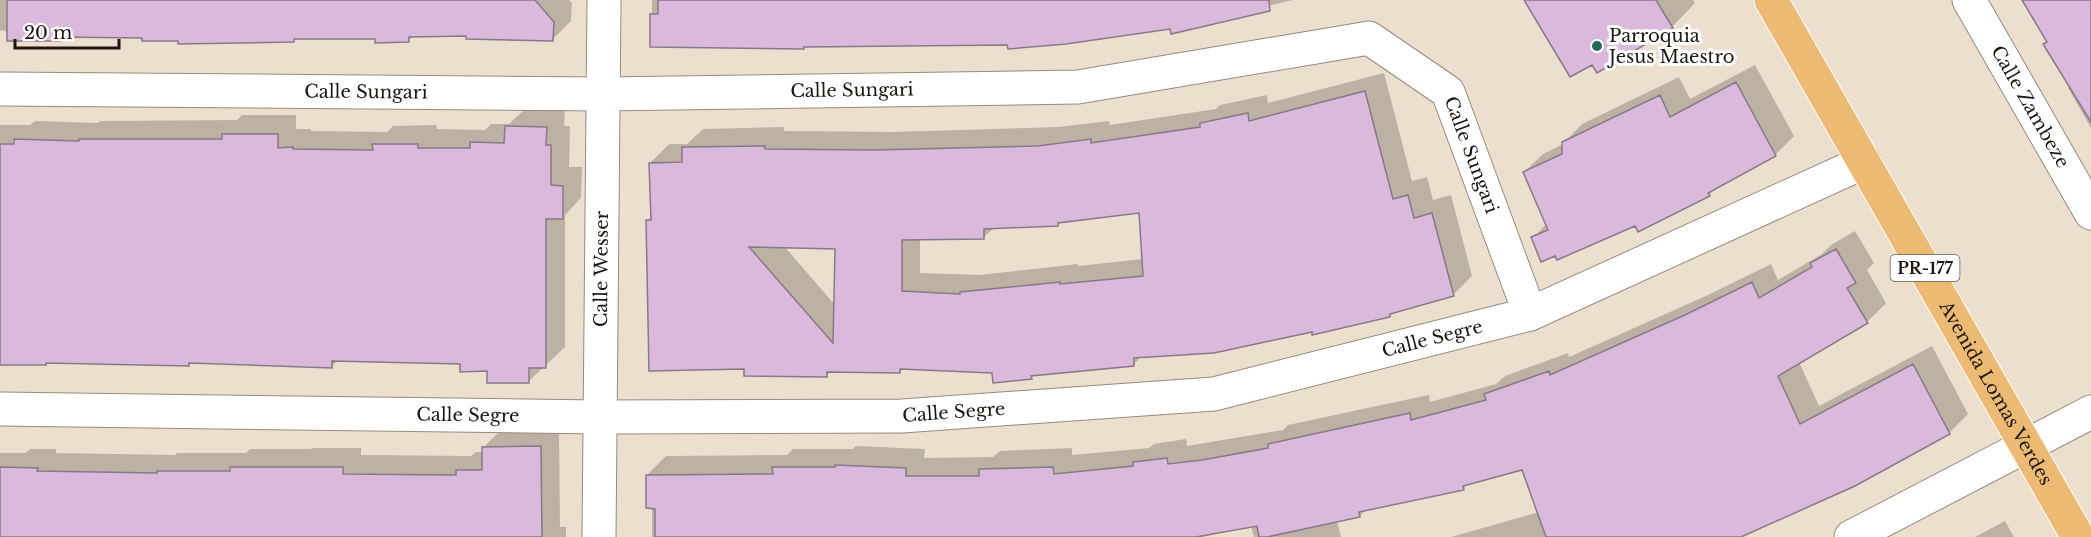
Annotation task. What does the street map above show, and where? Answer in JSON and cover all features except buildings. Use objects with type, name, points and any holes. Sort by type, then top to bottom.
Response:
[{"type":"main road","name":"Avenida Lomas Verdes","points":[[1772,0],[2078,537]]},
{"type":"street","name":"Calle Wesser","points":[[599,537],[604,0]]},
{"type":"street","name":"Calle Zambeze","points":[[1969,0],[2091,213]]},
{"type":"street","name":"Calle Sungari","points":[[0,89],[603,94],[1078,87],[1369,38],[1448,92],[1530,314]]},
{"type":"street","name":"Calle Segre","points":[[0,409],[599,417],[902,416],[1214,394],[1530,314],[1864,162]]},
{"type":"street","points":[[1851,537],[2091,412]]},
{"type":"place","name":"Parroquia Jesus Maestro","points":[[1597,46]]}]
